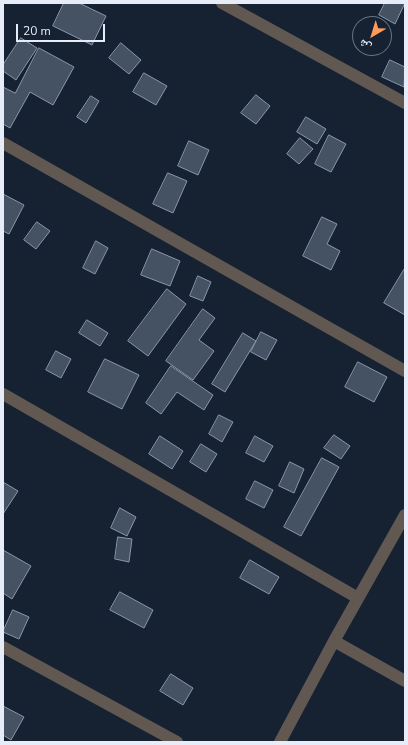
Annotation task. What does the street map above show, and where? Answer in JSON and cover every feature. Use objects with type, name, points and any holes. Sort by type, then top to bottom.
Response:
[{"type":"street","points":[[222,3],[405,103]]},
{"type":"street","points":[[3,144],[405,371]]},
{"type":"street","points":[[3,394],[358,598]]},
{"type":"street","points":[[280,742],[334,641],[405,515]]},
{"type":"street","points":[[334,641],[405,681]]},
{"type":"street","points":[[3,647],[177,742]]},
{"type":"building","points":[[64,3],[79,3],[106,16],[92,45],[53,26]]},
{"type":"building","points":[[385,3],[405,3],[395,24],[392,22],[392,16],[379,15]]},
{"type":"building","points":[[21,38],[37,48],[16,80],[3,71],[3,65]]},
{"type":"building","points":[[121,43],[141,60],[129,74],[109,58]]},
{"type":"building","points":[[39,48],[74,67],[53,105],[30,92],[10,128],[3,124],[3,87],[15,93]]},
{"type":"building","points":[[390,60],[405,67],[404,87],[382,77]]},
{"type":"building","points":[[144,73],[167,86],[156,105],[133,92]]},
{"type":"building","points":[[256,95],[270,106],[256,124],[241,113]]},
{"type":"building","points":[[91,96],[99,101],[86,123],[77,117]]},
{"type":"building","points":[[306,117],[326,129],[317,144],[297,132]]},
{"type":"building","points":[[329,135],[346,144],[331,172],[315,164]]},
{"type":"building","points":[[300,138],[313,149],[299,164],[287,154]]},
{"type":"building","points":[[189,141],[209,150],[198,175],[178,166]]},
{"type":"building","points":[[168,173],[187,181],[173,213],[153,204]]},
{"type":"building","points":[[3,194],[24,205],[9,234],[3,231]]},
{"type":"building","points":[[322,217],[337,224],[327,244],[340,251],[331,270],[303,256]]},
{"type":"building","points":[[37,222],[50,231],[36,249],[24,240]]},
{"type":"building","points":[[96,241],[108,248],[95,274],[83,268]]},
{"type":"building","points":[[152,249],[180,261],[170,286],[141,275]]},
{"type":"building","points":[[405,268],[405,315],[384,303]]},
{"type":"building","points":[[198,276],[211,282],[203,301],[190,296]]},
{"type":"building","points":[[167,289],[186,304],[148,356],[128,341]]},
{"type":"building","points":[[203,309],[215,318],[199,340],[214,351],[193,380],[166,361]]},
{"type":"building","points":[[87,320],[108,333],[100,346],[79,333]]},
{"type":"building","points":[[261,332],[277,340],[266,360],[251,352]]},
{"type":"building","points":[[243,333],[256,341],[225,392],[212,384]]},
{"type":"building","points":[[56,351],[71,359],[61,378],[46,370]]},
{"type":"building","points":[[105,359],[139,375],[122,409],[88,392]]},
{"type":"building","points":[[358,362],[387,377],[374,402],[345,387]]},
{"type":"building","points":[[171,366],[213,395],[204,410],[177,392],[161,414],[146,403]]},
{"type":"building","points":[[219,415],[233,422],[222,442],[209,434]]},
{"type":"building","points":[[334,435],[350,446],[341,459],[324,448]]},
{"type":"building","points":[[160,436],[183,451],[172,469],[149,454]]},
{"type":"building","points":[[255,436],[273,446],[264,462],[246,453]]},
{"type":"building","points":[[201,444],[217,454],[206,472],[190,462]]},
{"type":"building","points":[[322,458],[339,467],[301,536],[284,527]]},
{"type":"building","points":[[290,462],[304,469],[294,493],[279,486]]},
{"type":"building","points":[[255,481],[273,490],[264,508],[246,499]]},
{"type":"building","points":[[3,482],[18,491],[3,514]]},
{"type":"building","points":[[120,508],[136,517],[127,536],[111,528]]},
{"type":"building","points":[[118,537],[132,539],[129,562],[115,559]]},
{"type":"building","points":[[3,550],[31,566],[12,599],[3,593]]},
{"type":"building","points":[[250,560],[279,577],[269,594],[240,578]]},
{"type":"building","points":[[120,592],[153,610],[144,628],[110,610]]},
{"type":"building","points":[[13,610],[29,617],[19,639],[3,632]]},
{"type":"building","points":[[171,674],[193,688],[183,705],[160,691]]},
{"type":"building","points":[[3,706],[24,717],[11,740],[3,735]]}]
